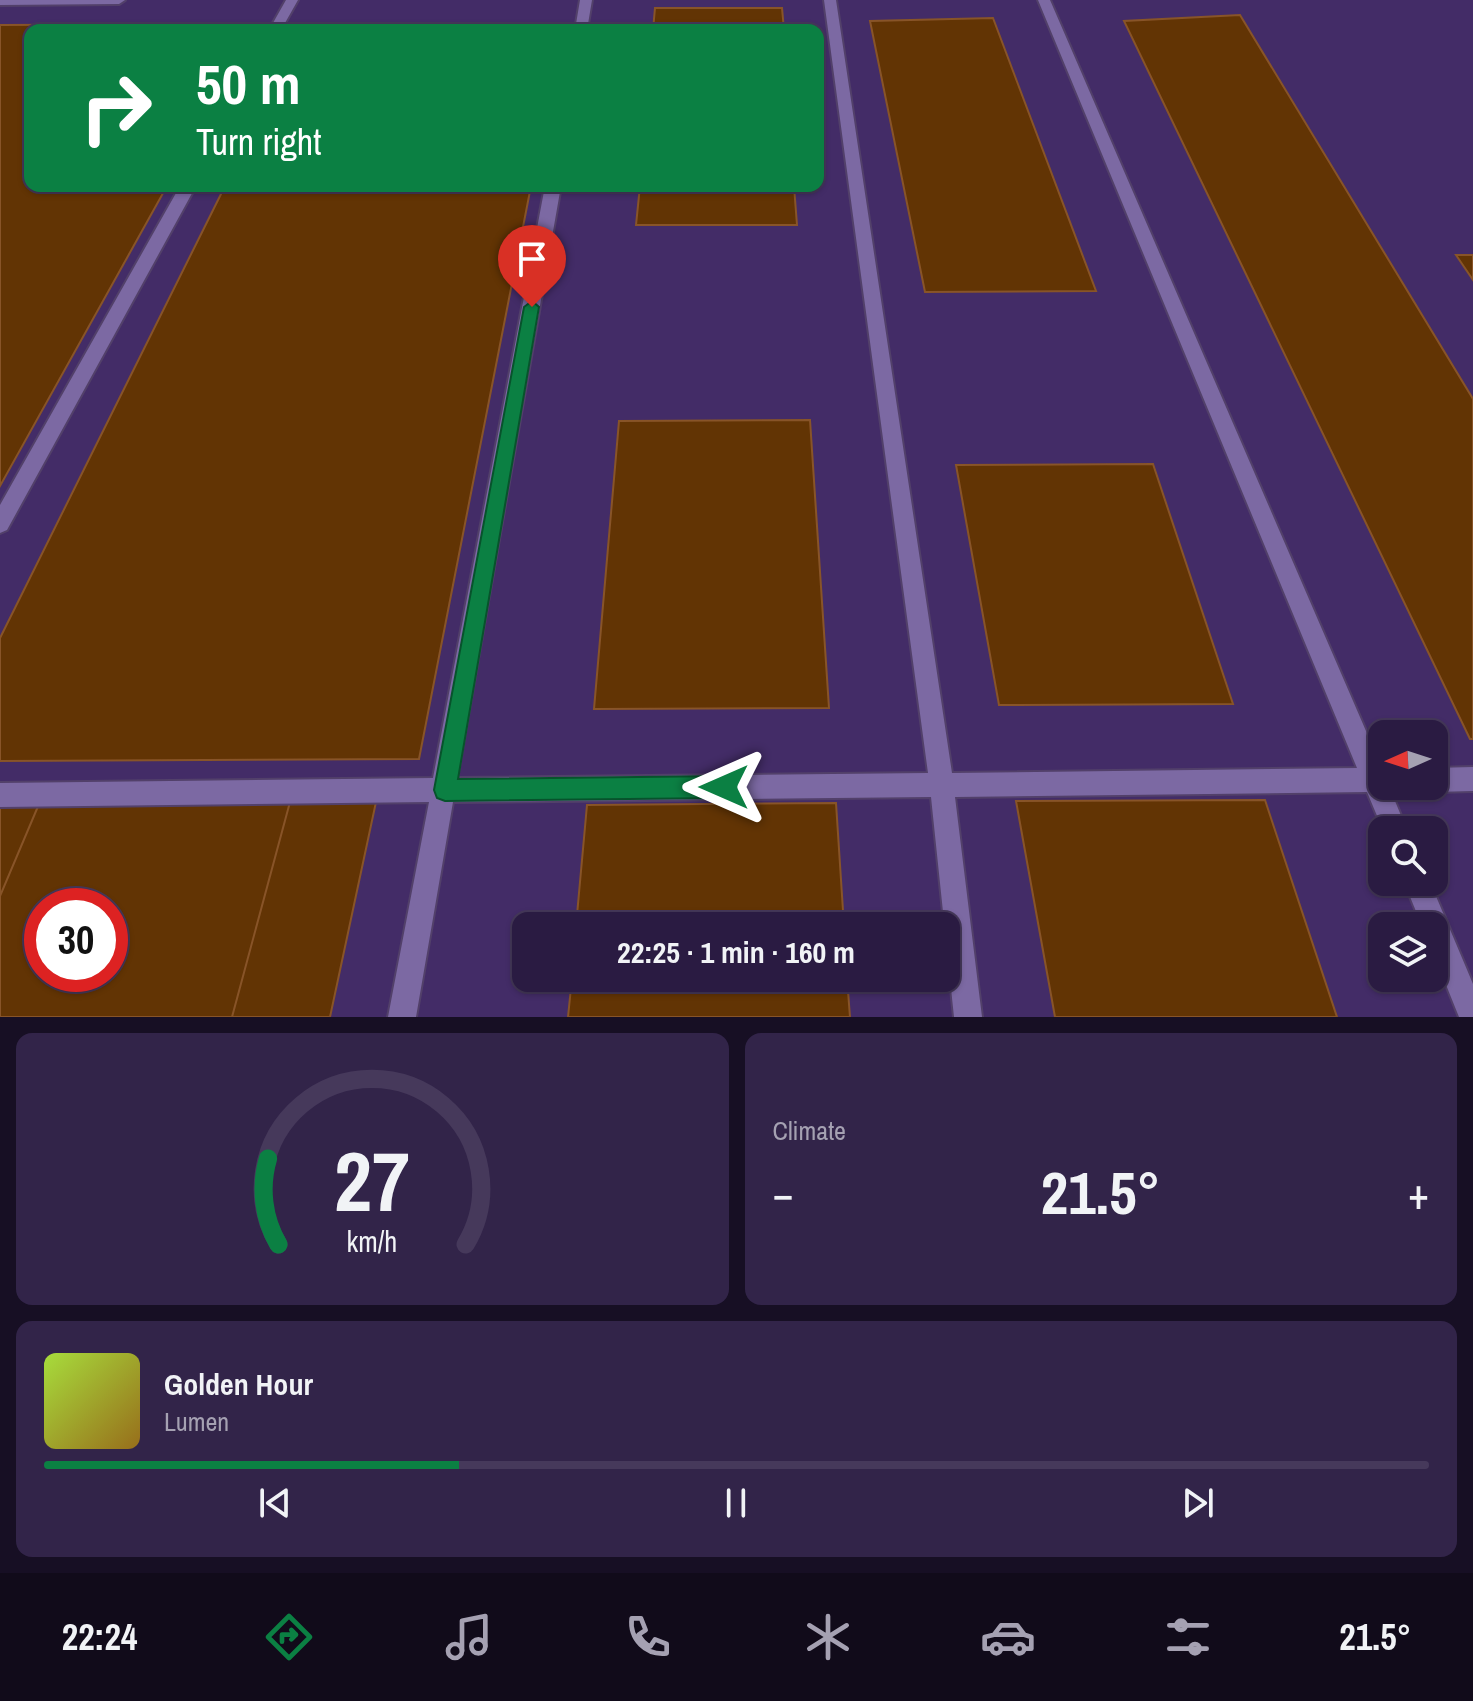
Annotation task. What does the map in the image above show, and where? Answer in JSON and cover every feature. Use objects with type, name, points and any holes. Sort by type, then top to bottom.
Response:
[{"type":"street","points":[[1,2],[119,0]]},
{"type":"street","points":[[278,24],[292,0]]},
{"type":"street","points":[[582,24],[586,0]]},
{"type":"street","points":[[830,0],[942,785],[968,1017]]},
{"type":"street","points":[[1044,0],[1368,757]]},
{"type":"street","points":[[0,524],[185,192]]},
{"type":"street","points":[[402,1017],[552,192]]},
{"type":"street","points":[[1448,780],[1473,779]]},
{"type":"street","points":[[0,795],[1368,780]]},
{"type":"street","points":[[1423,896],[1473,1017]]},
{"type":"shaded area","points":[[0,0],[1473,0],[1473,1017],[0,1017]]},
{"type":"building","points":[[655,8],[782,8],[783,24],[654,24]]},
{"type":"building","points":[[1240,15],[1473,399],[1473,739],[1470,739],[1124,21]]},
{"type":"building","points":[[993,18],[1096,291],[925,292],[870,21]]},
{"type":"building","points":[[562,23],[562,24],[306,24]]},
{"type":"building","points":[[0,25],[24,25],[24,192],[164,192],[0,486]]},
{"type":"building","points":[[222,192],[530,192],[419,759],[0,761],[0,638]]},
{"type":"building","points":[[639,192],[794,192],[797,225],[636,225]]},
{"type":"building","points":[[1456,255],[1473,255],[1473,280]]},
{"type":"building","points":[[810,420],[829,708],[594,709],[619,421]]},
{"type":"building","points":[[1153,464],[1233,704],[999,705],[956,465]]},
{"type":"building","points":[[1265,800],[1337,1017],[1055,1017],[1016,801]]},
{"type":"building","points":[[290,802],[376,802],[330,1017],[232,1017]]},
{"type":"building","points":[[290,802],[232,1017],[0,1017],[0,896],[39,804]]},
{"type":"building","points":[[836,803],[843,912],[577,912],[587,805]]},
{"type":"building","points":[[39,804],[0,896],[0,805]]},
{"type":"building","points":[[571,992],[848,992],[850,1017],[568,1017]]},
{"type":"route","points":[[532,307],[445,790],[724,787]]}]
